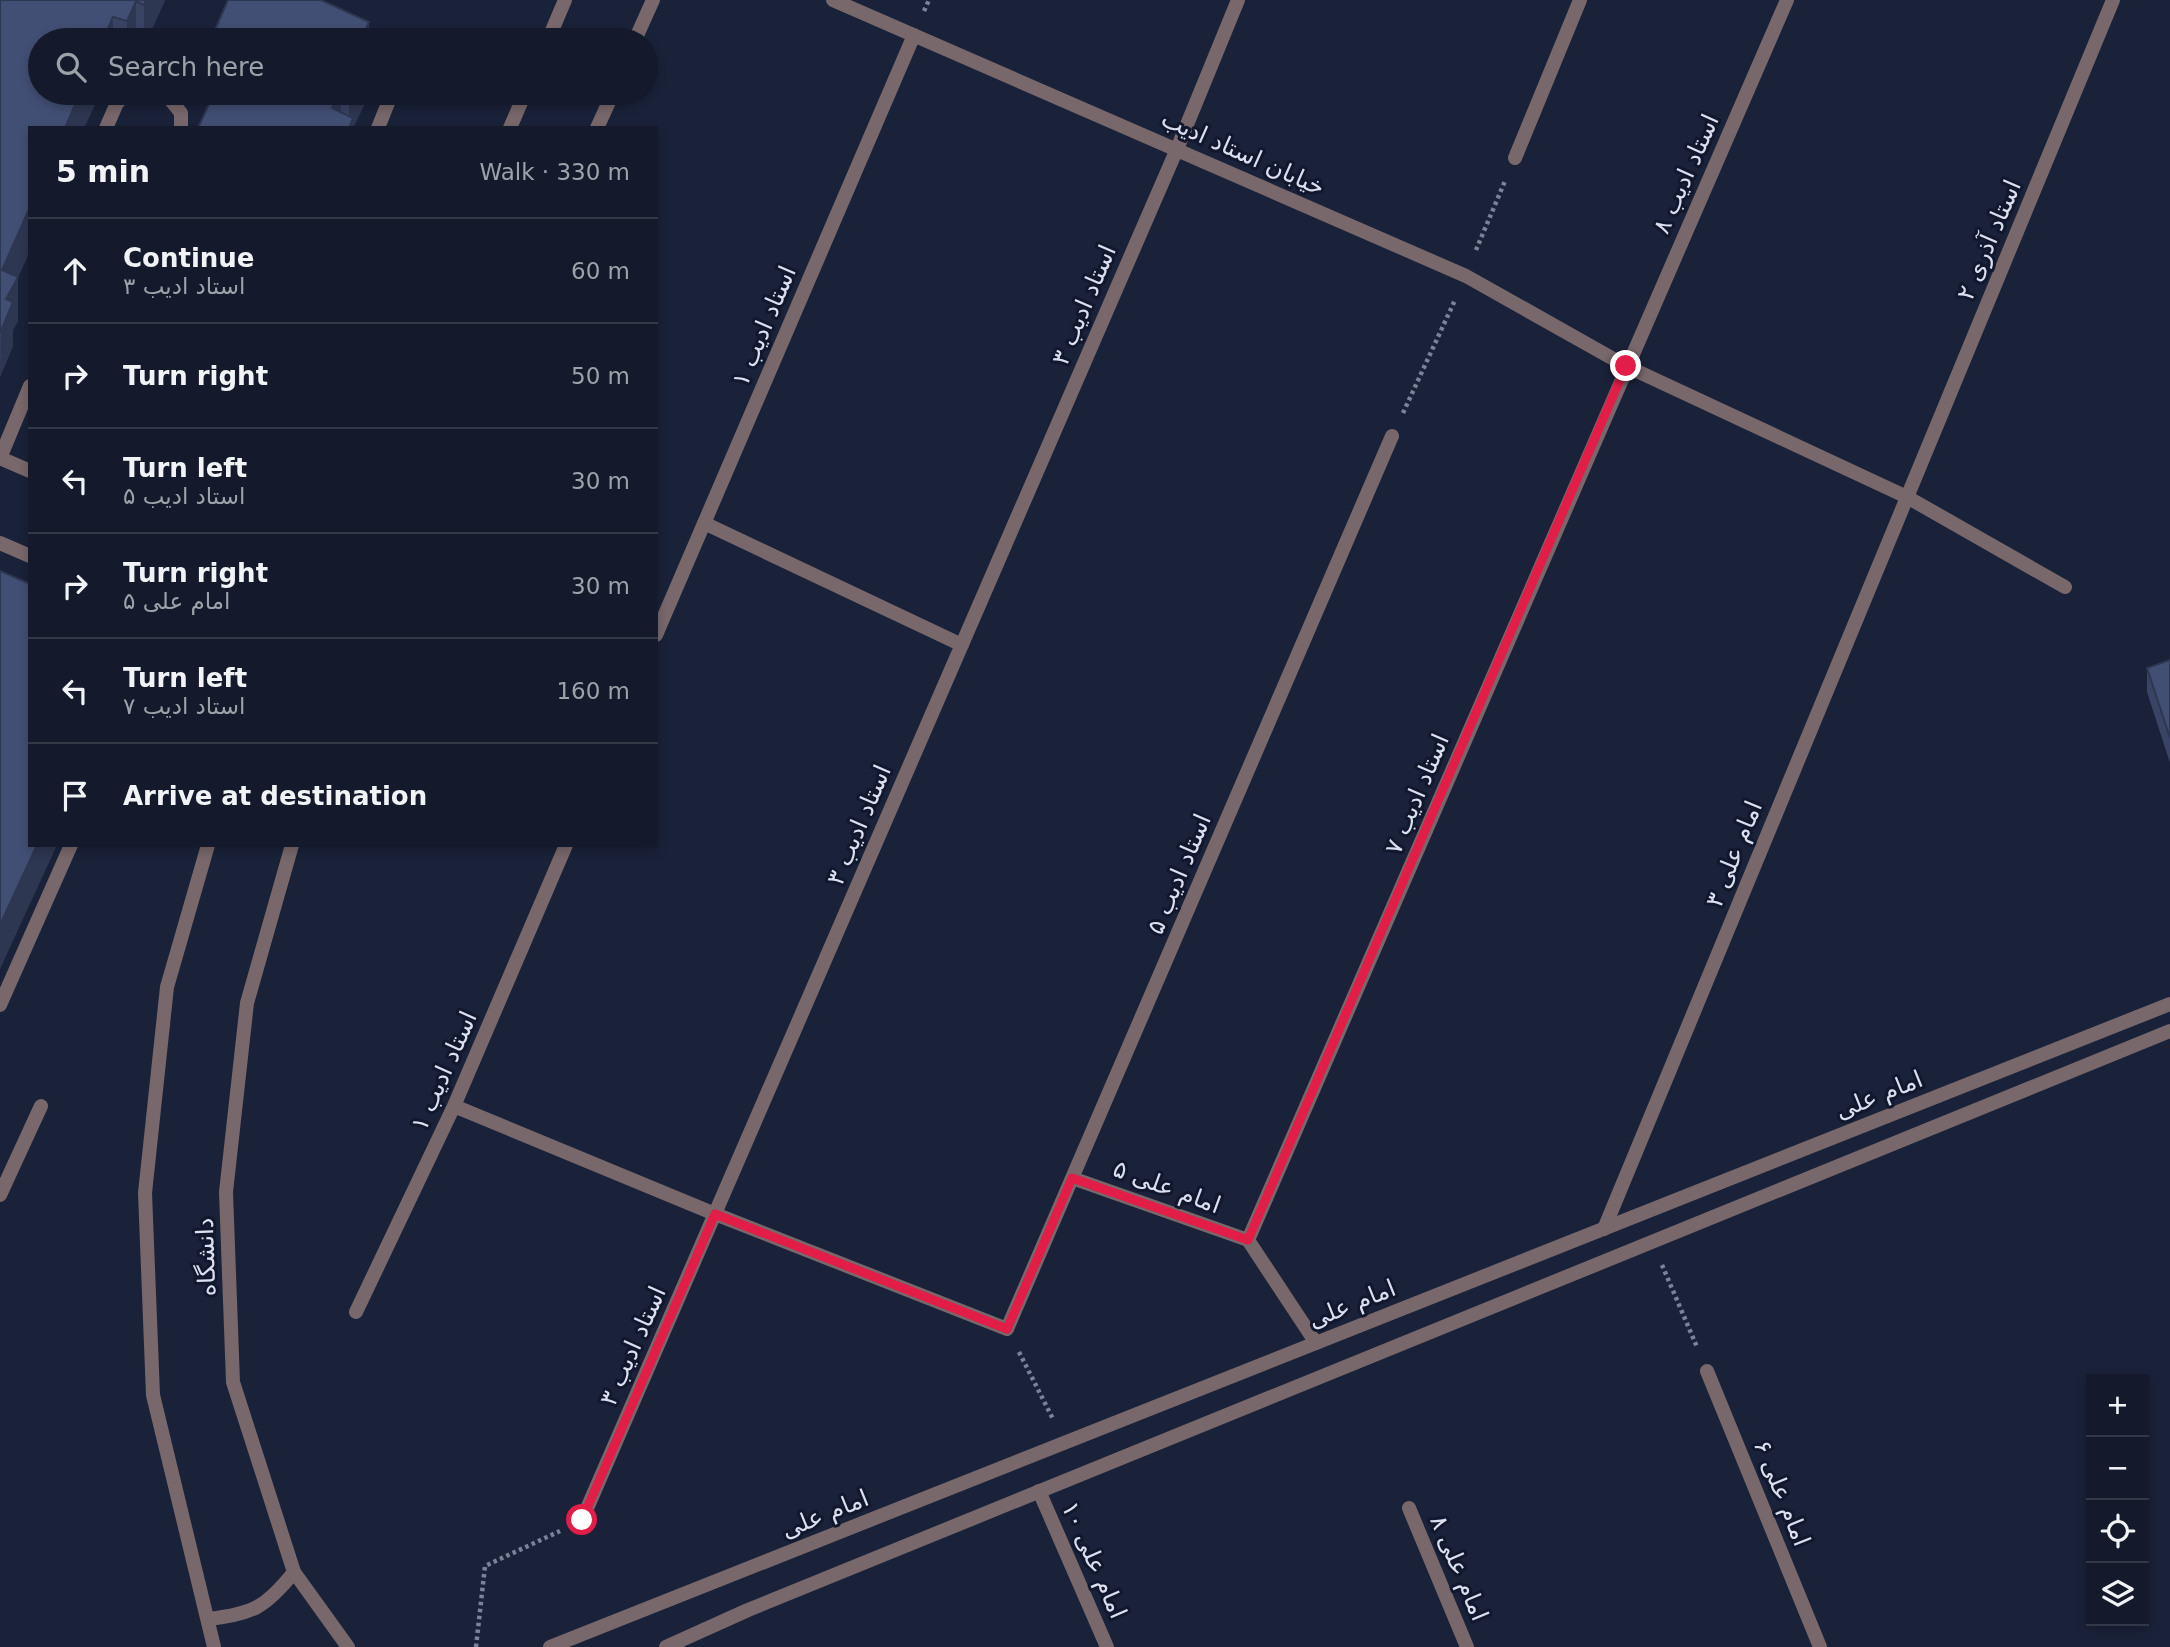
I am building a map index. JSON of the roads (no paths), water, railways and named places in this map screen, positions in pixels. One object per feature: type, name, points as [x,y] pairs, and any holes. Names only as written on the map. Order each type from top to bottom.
[{"type":"street","points":[[553,28],[565,0]]},
{"type":"street","points":[[640,28],[653,0]]},
{"type":"street","name":"خیابان استاد ادیب","points":[[833,0],[1466,276],[1626,366],[1907,497],[2065,587]]},
{"type":"street","name":"استاد ادیب ۳","points":[[582,1520],[1177,149],[1238,0]]},
{"type":"street","points":[[1515,158],[1580,0]]},
{"type":"street","name":"استاد ادیب ۸","points":[[1626,366],[1787,0]]},
{"type":"street","name":"استاد آذری ۲","points":[[1907,497],[2113,0]]},
{"type":"street","name":"استاد ادیب ۱","points":[[658,630],[914,35]]},
{"type":"street","points":[[107,126],[116,105]]},
{"type":"street","points":[[175,105],[181,113],[181,126]]},
{"type":"street","points":[[379,126],[387,105]]},
{"type":"street","points":[[511,126],[520,105]]},
{"type":"street","points":[[598,126],[607,105]]},
{"type":"street","name":"استاد ادیب ۷","points":[[1248,1240],[1626,366]]},
{"type":"street","points":[[28,391],[0,458],[28,470]]},
{"type":"street","name":"استاد ادیب ۵","points":[[715,1214],[1007,1329],[1392,436]]},
{"type":"street","name":"امام علی ۳","points":[[1604,1228],[1907,497]]},
{"type":"street","points":[[704,523],[962,645]]},
{"type":"street","points":[[0,543],[28,555]]},
{"type":"street","points":[[0,1005],[70,847]]},
{"type":"street","points":[[207,847],[167,987],[145,1193],[153,1395],[214,1647]]},
{"type":"street","name":"دانشگاه","points":[[291,847],[247,1003],[226,1192],[233,1382],[294,1572],[348,1647]]},
{"type":"street","name":"استاد ادیب ۱","points":[[356,1312],[454,1106],[565,847]]},
{"type":"street","name":"امام علی","points":[[551,1647],[2170,1004]]},
{"type":"street","name":"امام علی","points":[[666,1647],[748,1610],[1651,1240],[2170,1031]]},
{"type":"street","points":[[0,1195],[41,1106]]},
{"type":"street","points":[[454,1106],[715,1214]]},
{"type":"street","name":"امام علی ۵","points":[[1072,1178],[1248,1240]]},
{"type":"street","points":[[1248,1240],[1316,1343]]},
{"type":"street","name":"امام علی ۶","points":[[1707,1371],[1821,1647]]},
{"type":"street","name":"امام علی ۱۰","points":[[1039,1491],[1107,1647]]},
{"type":"street","name":"امام علی ۸","points":[[1409,1507],[1467,1647]]},
{"type":"street","points":[[209,1619],[243,1615],[271,1601],[294,1572]]}]
